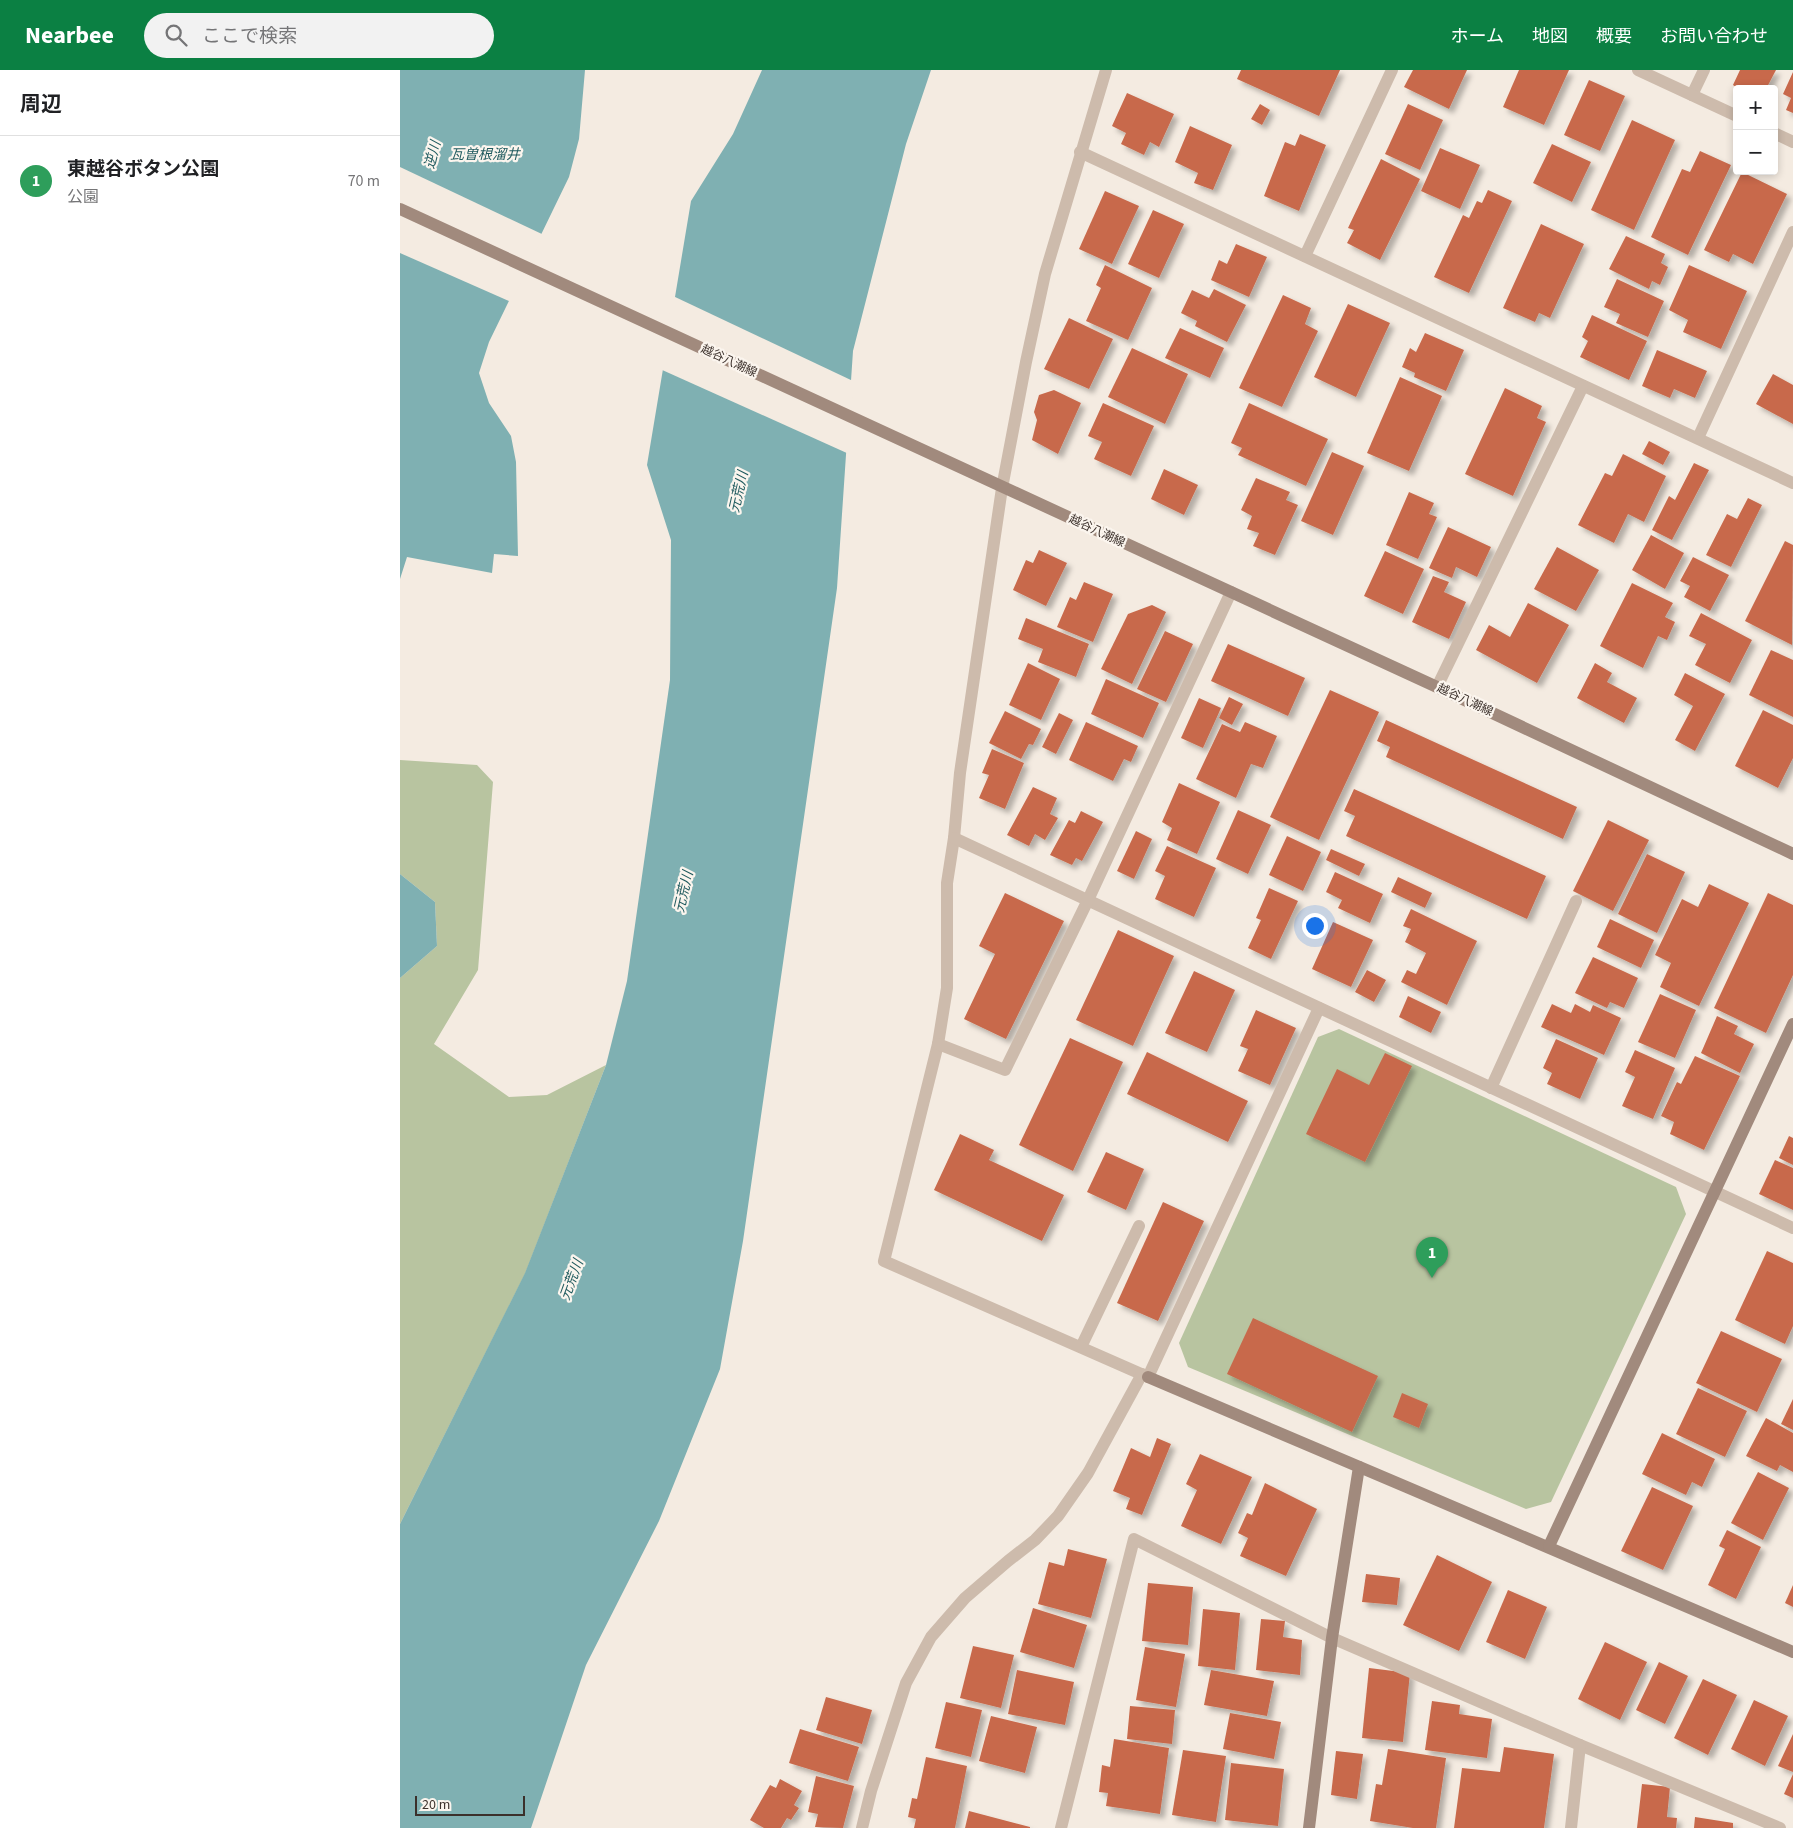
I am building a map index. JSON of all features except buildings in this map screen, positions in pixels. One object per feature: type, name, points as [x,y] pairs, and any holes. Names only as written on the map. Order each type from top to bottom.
[{"type":"street","points":[[1106,70],[1045,274],[1002,488],[960,773],[954,838],[947,883],[947,988],[938,1044],[884,1261],[1359,1468],[1548,1546],[1793,1652]]},
{"type":"street","points":[[1305,256],[1392,70]]},
{"type":"street","points":[[1638,70],[1733,114]]},
{"type":"street","points":[[1692,95],[1704,70]]},
{"type":"street","points":[[1778,135],[1793,142]]},
{"type":"street","points":[[1080,152],[1793,483]]},
{"type":"street","name":"越谷八潮線","points":[[400,209],[1437,687],[1793,854]]},
{"type":"street","points":[[1698,438],[1793,232]]},
{"type":"street","points":[[1437,687],[1583,386]]},
{"type":"street","points":[[938,1044],[1005,1070],[1088,900],[1231,592]]},
{"type":"street","points":[[954,838],[1793,1228]]},
{"type":"street","points":[[1491,1088],[1576,902]]},
{"type":"street","points":[[862,1828],[871,1791],[906,1683],[930,1637],[965,1598],[1035,1540],[1058,1516],[1088,1474],[1145,1375],[1319,1008]]},
{"type":"street","points":[[1548,1546],[1793,1024]]},
{"type":"street","points":[[1081,1347],[1139,1226]]},
{"type":"street","points":[[1309,1828],[1332,1638],[1359,1468]]},
{"type":"street","points":[[1065,1827],[1134,1539],[1332,1638],[1580,1745],[1780,1828]]},
{"type":"street","points":[[1571,1828],[1580,1745]]},
{"type":"green space","points":[[400,760],[477,765],[493,782],[478,970],[434,1044],[509,1097],[547,1095],[606,1065],[525,1274],[400,1524],[400,978],[437,946],[435,902],[400,874]]},
{"type":"green space","points":[[1339,1029],[1676,1187],[1686,1214],[1551,1502],[1526,1509],[1188,1367],[1179,1343],[1318,1037]]},
{"type":"water","name":"瓦曽根溜井","points":[[400,70],[585,70],[579,139],[569,177],[489,342],[479,373],[489,403],[511,436],[516,462],[518,556],[494,554],[492,573],[407,557],[400,579]]},
{"type":"water","name":"元荒川","points":[[762,70],[931,70],[906,144],[853,351],[837,588],[743,1241],[720,1369],[659,1521],[586,1665],[531,1828],[400,1828],[400,1524],[525,1273],[606,1065],[627,981],[670,680],[671,540],[647,465],[691,201],[733,134]]},
{"type":"water","points":[[400,874],[435,902],[437,946],[400,978]]},
{"type":"pier","points":[[400,167],[544,235],[511,302],[400,253]]},
{"type":"pier","points":[[673,296],[853,381],[849,454],[660,369]]},
{"type":"place","name":"東越谷ボタン公園","points":[[1432,1278]]},
{"type":"water label","name":"逆川","points":[[433,155]]}]
